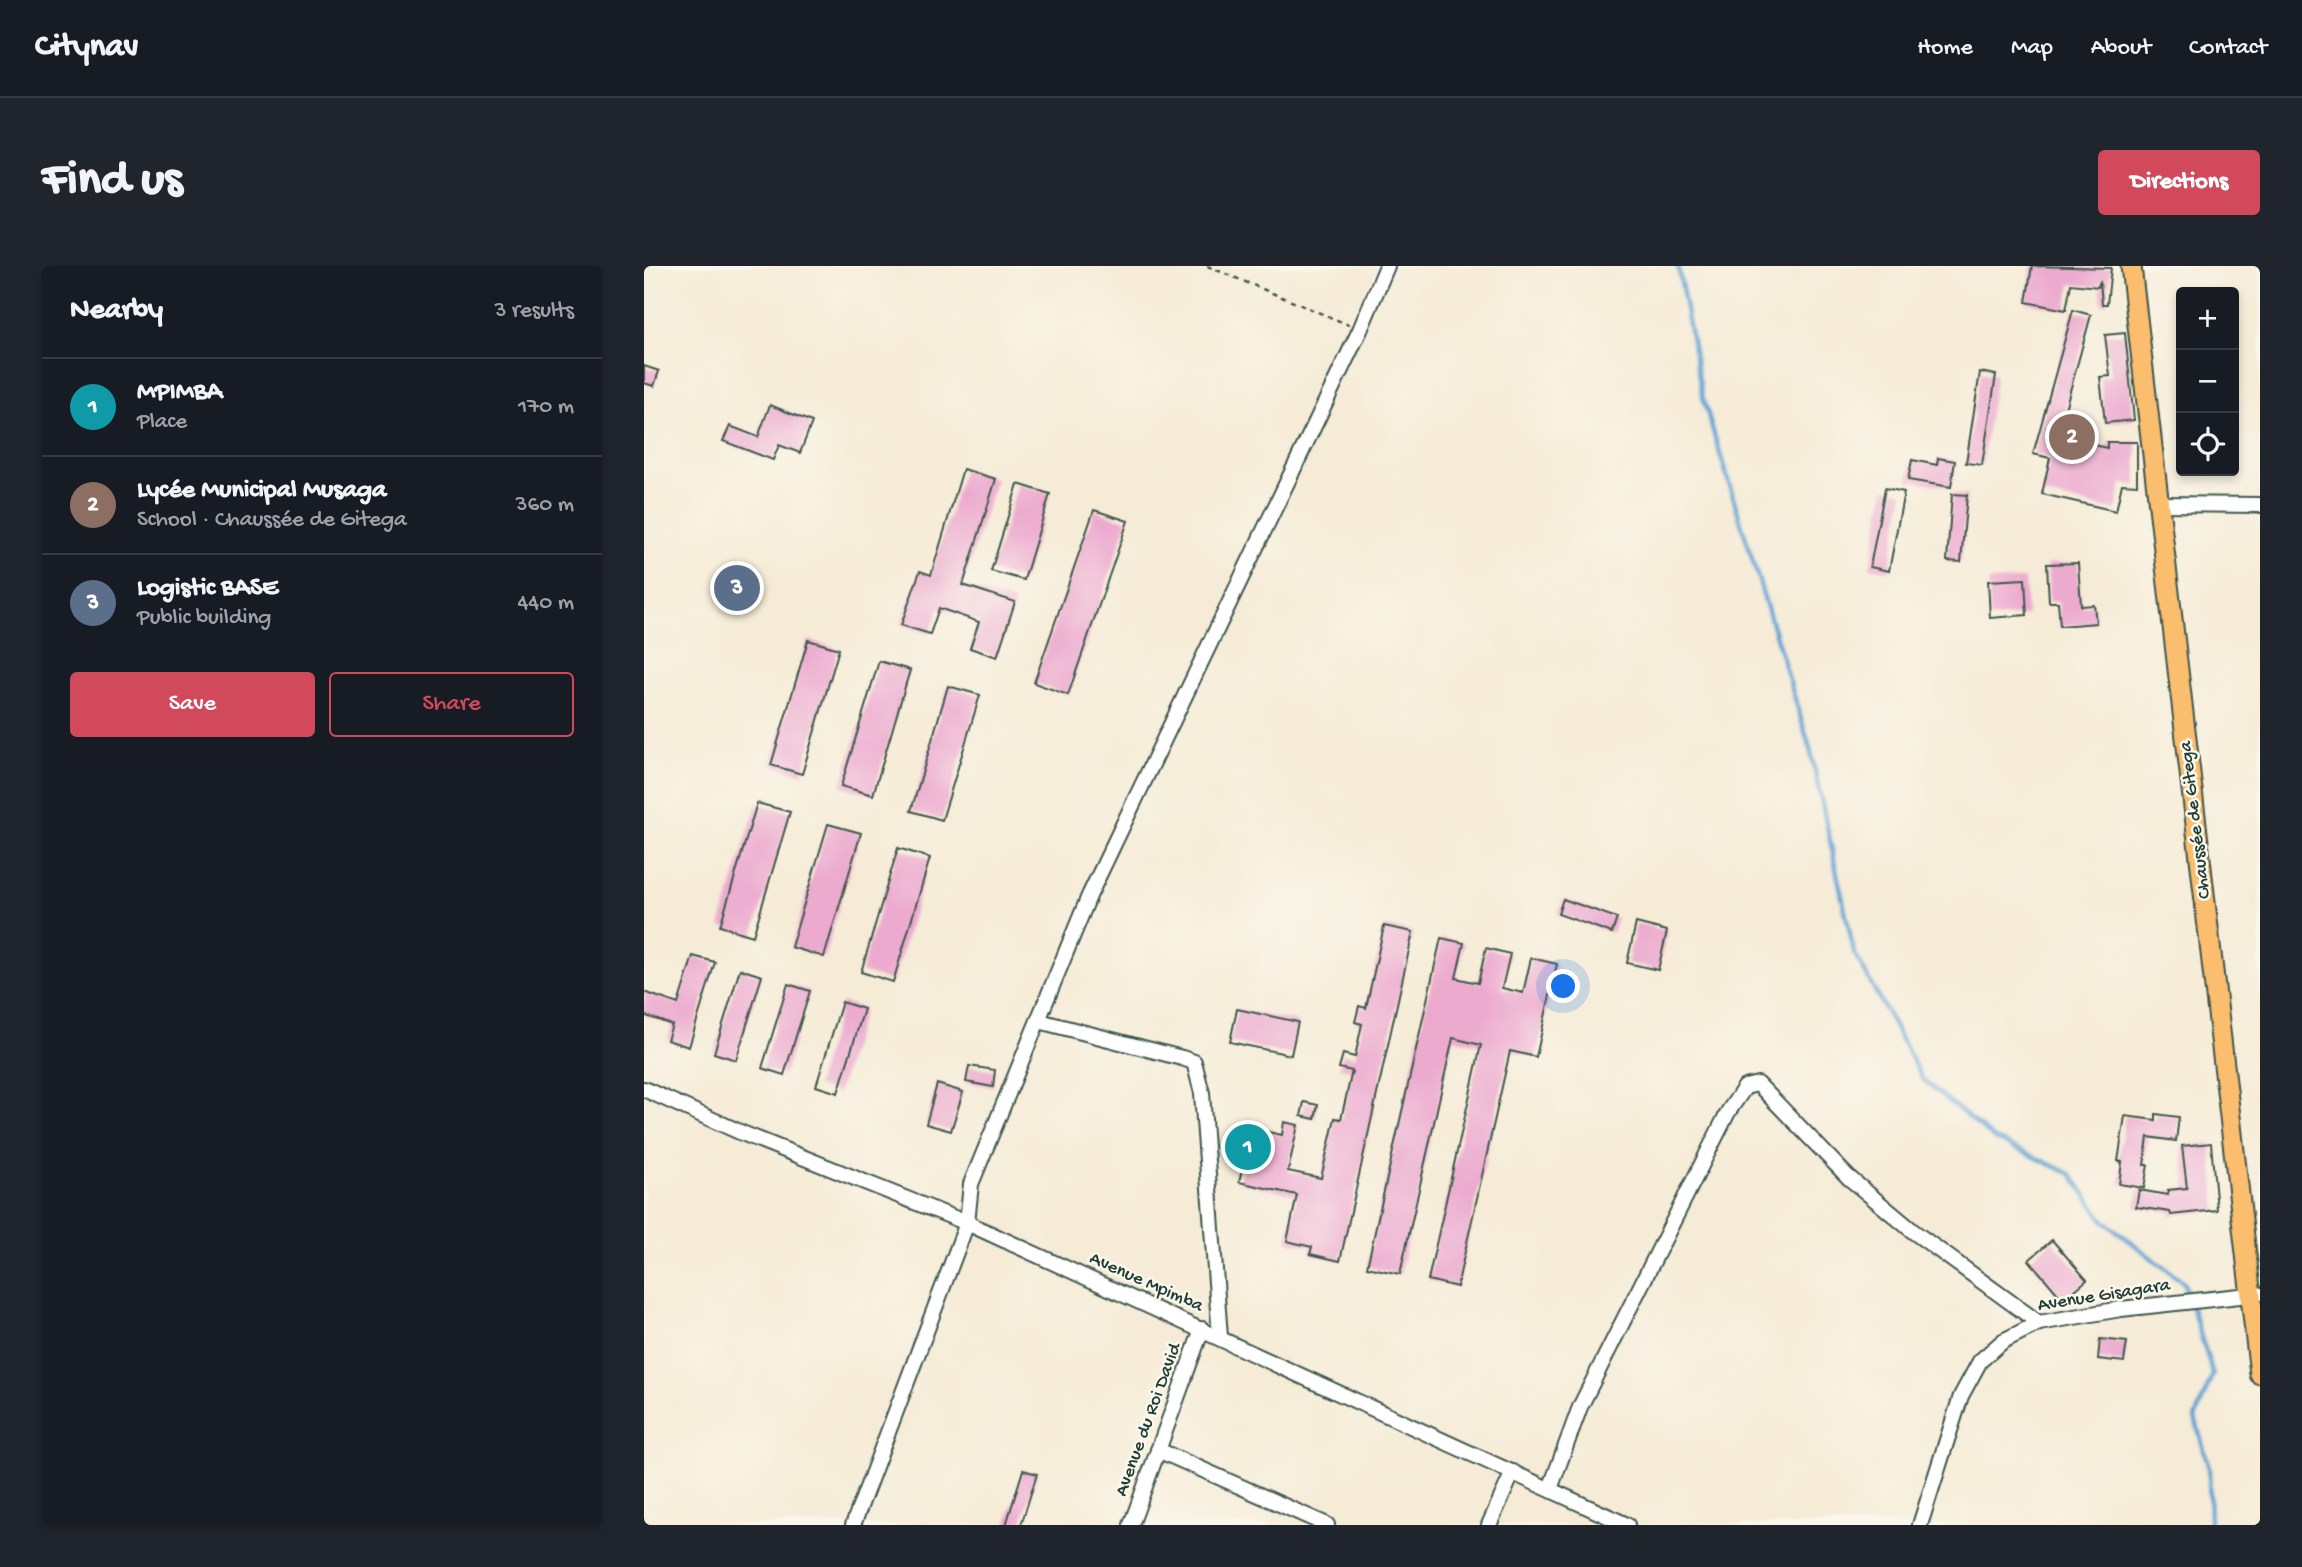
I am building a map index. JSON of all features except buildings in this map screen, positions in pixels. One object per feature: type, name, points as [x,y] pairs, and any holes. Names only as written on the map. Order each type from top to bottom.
[{"type":"main road","name":"Chaussée de Gitega","points":[[2131,266],[2255,1293],[2260,1374]]},
{"type":"street","points":[[853,1525],[967,1223],[971,1184],[1089,896],[1360,330],[1387,266]]},
{"type":"street","points":[[2160,504],[2260,505]]},
{"type":"street","points":[[1039,1021],[1194,1062],[1202,1093],[1220,1337]]},
{"type":"street","points":[[1550,1489],[1580,1407],[1728,1112],[1745,1087],[1758,1084],[1770,1093],[1848,1177],[1914,1232],[2039,1323]]},
{"type":"street","name":"Avenue Mpimba","points":[[644,1089],[742,1133],[967,1223],[1627,1525]]},
{"type":"street","name":"Avenue Gisagara","points":[[1920,1525],[1961,1396],[1980,1361],[2003,1341],[2039,1323],[2122,1309],[2184,1304],[2255,1293]]},
{"type":"street","name":"Avenue du Roi David","points":[[1131,1525],[1202,1329]]},
{"type":"street","points":[[1158,1450],[1327,1525]]},
{"type":"street","points":[[1489,1525],[1513,1472]]},
{"type":"path","points":[[1207,266],[1360,330]]},
{"type":"waterway","points":[[1678,266],[1702,395],[1810,748],[1854,952],[1923,1080],[1995,1139],[2071,1174],[2104,1221],[2184,1283],[2213,1374],[2195,1418],[2209,1468],[2210,1525]]},
{"type":"place","name":"Lycée Municipal Musaga","points":[[2072,437]]},
{"type":"place","name":"Logistic BASE","points":[[737,588]]},
{"type":"place","name":"MPIMBA","points":[[1248,1147]]}]
